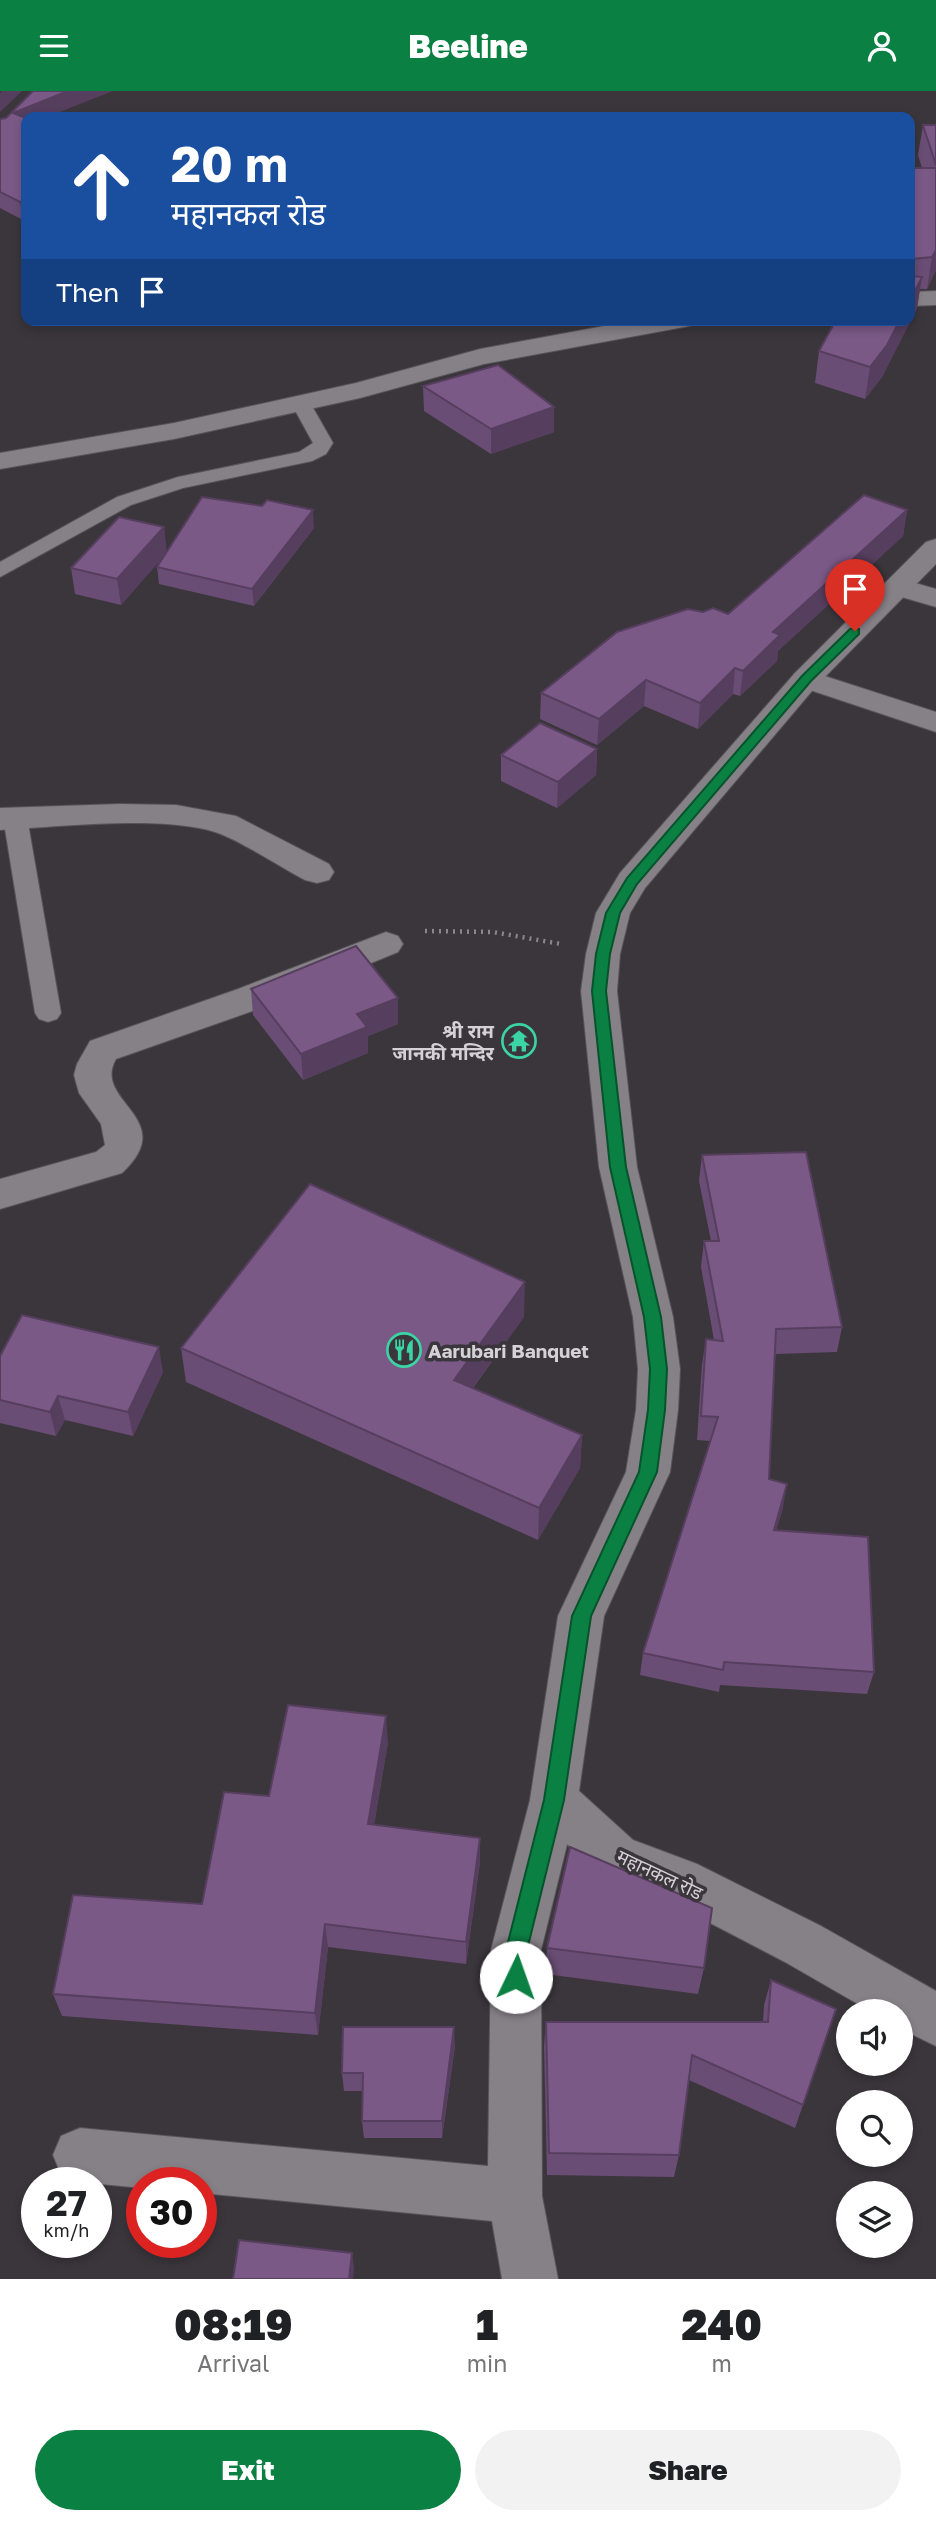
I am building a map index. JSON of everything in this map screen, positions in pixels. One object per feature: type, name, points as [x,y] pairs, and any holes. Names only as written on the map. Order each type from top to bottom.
[{"type":"street","points":[[915,299],[936,298]]},
{"type":"street","points":[[0,461],[174,431],[301,403],[480,357],[648,326]]},
{"type":"street","points":[[530,2279],[514,2196],[516,1950],[554,1800],[581,1616],[648,1472],[657,1410],[659,1369],[653,1317],[618,1167],[610,1103],[599,991],[603,954],[613,913],[632,881],[806,678],[936,548]]},
{"type":"street","points":[[898,587],[936,598]]},
{"type":"street","points":[[806,678],[936,722]]},
{"type":"street","points":[[9,818],[176,815],[224,823],[317,872]]},
{"type":"street","points":[[0,1194],[109,1163],[124,1149],[123,1131],[92,1082],[93,1063],[103,1050],[251,998],[386,944]]},
{"type":"street","name":"महानकल रोड","points":[[554,1800],[617,1858],[680,1881],[803,1944],[936,2019]]},
{"type":"street","points":[[79,2155],[514,2196]]},
{"type":"lane","points":[[0,571],[124,501],[178,483],[305,457],[319,450],[323,443],[301,403]]},
{"type":"lane","points":[[9,818],[17,829],[48,1013]]},
{"type":"path","points":[[386,944],[419,932],[457,929],[512,932],[603,954]]},
{"type":"building","points":[[33,91],[68,91],[13,113],[21,116],[20,202],[0,192],[0,119],[6,118]]},
{"type":"building","points":[[923,125],[936,125],[936,165]]},
{"type":"building","points":[[915,168],[936,168],[936,250],[932,257],[915,259]]},
{"type":"building","points":[[915,276],[922,277],[915,291]]},
{"type":"building","points":[[833,326],[897,326],[887,345],[870,367],[819,351]]},
{"type":"building","points":[[498,365],[554,407],[491,429],[423,386]]},
{"type":"building","points":[[864,495],[907,510],[773,632],[780,635],[743,671],[735,668],[700,703],[646,680],[599,719],[541,693],[617,632],[688,609],[703,612],[713,608],[728,614]]},
{"type":"building","points":[[202,497],[262,506],[267,500],[313,510],[252,589],[157,567]]},
{"type":"building","points":[[119,517],[164,527],[117,579],[71,568]]},
{"type":"building","points":[[540,723],[597,749],[558,782],[501,755]]},
{"type":"building","points":[[356,946],[398,998],[357,1014],[367,1027],[301,1054],[251,989]]},
{"type":"building","points":[[806,1152],[842,1327],[776,1329],[769,1479],[787,1484],[774,1530],[868,1537],[874,1672],[724,1662],[723,1670],[643,1653],[718,1417],[701,1416],[706,1339],[723,1341],[704,1241],[719,1241],[702,1155]]},
{"type":"building","points":[[310,1184],[525,1282],[454,1380],[582,1435],[539,1508],[181,1348]]},
{"type":"building","points":[[22,1315],[159,1347],[128,1412],[58,1396],[50,1412],[0,1400],[0,1356]]},
{"type":"building","points":[[288,1705],[386,1716],[368,1824],[480,1838],[466,1942],[325,1924],[315,2013],[53,1994],[73,1895],[202,1904],[224,1792],[269,1796]]},
{"type":"building","points":[[570,1847],[712,1908],[704,1968],[547,1948]]},
{"type":"building","points":[[771,1980],[836,2009],[803,2105],[692,2055],[679,2155],[549,2153],[546,2022],[768,2022]]},
{"type":"building","points":[[343,2027],[454,2027],[442,2121],[362,2121],[363,2073],[342,2073]]},
{"type":"building","points":[[239,2240],[352,2253],[349,2279],[233,2279]]},
{"type":"place","name":"श्री राम जानकी मन्दिर","points":[[519,1041]]},
{"type":"place","name":"Aarubari Banquet","points":[[404,1350]]},
{"type":"route","points":[[516,1977],[516,1950],[554,1800],[581,1616],[648,1472],[657,1410],[659,1369],[653,1317],[618,1167],[599,991],[603,954],[613,913],[632,881],[806,678],[855,631]]}]
